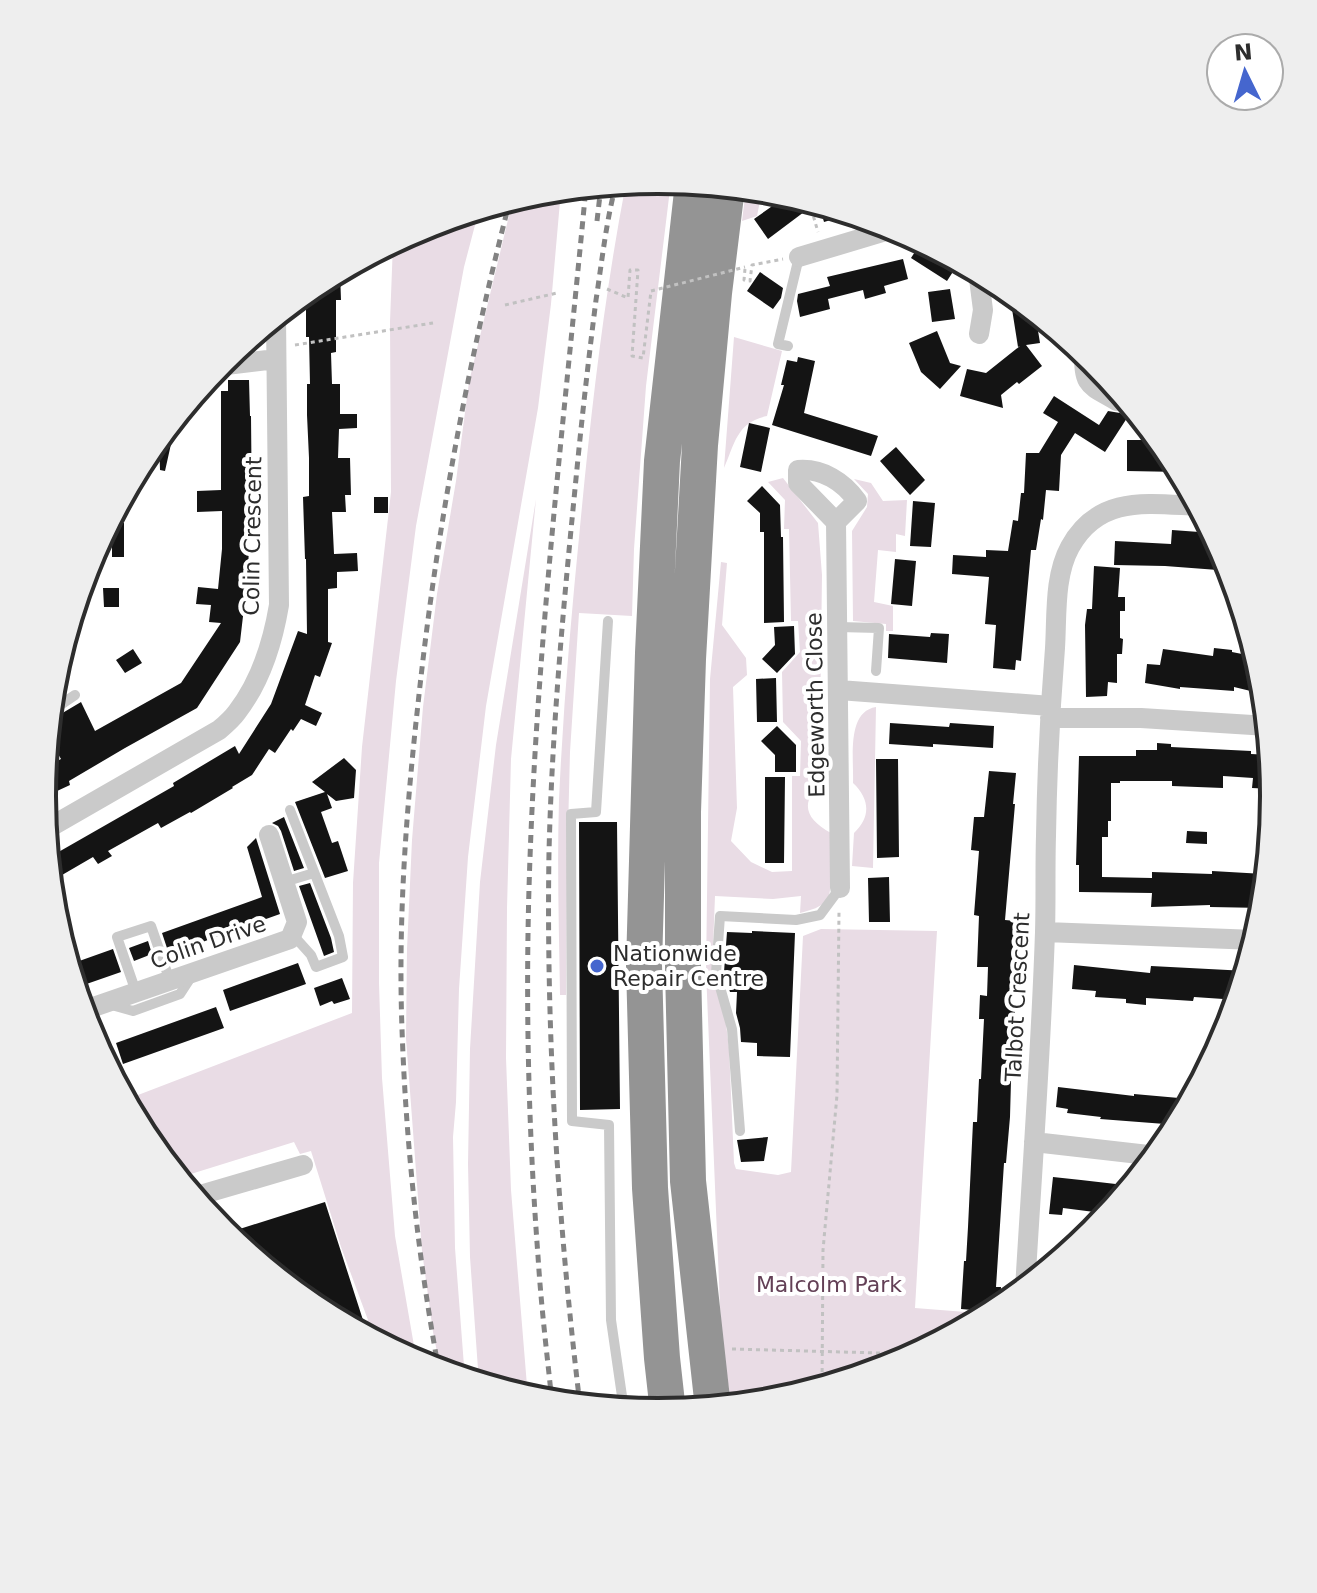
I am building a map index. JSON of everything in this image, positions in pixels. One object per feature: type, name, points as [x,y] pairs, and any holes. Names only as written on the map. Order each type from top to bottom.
[{"type":"highway","points":[[667,1399],[650,1188],[644,965],[662,461],[692,195]]},
{"type":"highway","points":[[712,1397],[688,1181],[683,812],[700,445],[726,198]]},
{"type":"street","points":[[799,257],[874,234]]},
{"type":"street","points":[[979,334],[983,310],[980,288]]},
{"type":"street","name":"Colin Crescent","points":[[57,823],[219,730],[236,715],[251,691],[274,632],[279,605],[276,332]]},
{"type":"street","points":[[242,361],[276,354]]},
{"type":"street","points":[[1084,369],[1087,381],[1108,396]]},
{"type":"street","name":"Talbot Crescent","points":[[1026,1273],[1045,932],[1050,712],[1060,580],[1070,547],[1080,532],[1103,513],[1117,506],[1186,505]]},
{"type":"street","name":"Edgeworth Close","points":[[836,522],[840,888]]},
{"type":"street","points":[[839,690],[1050,712],[1257,725]]},
{"type":"street","name":"Colin Drive","points":[[94,1007],[290,939],[297,922],[269,835]]},
{"type":"street","points":[[1045,932],[1243,940]]},
{"type":"street","points":[[1034,1142],[1142,1154]]},
{"type":"street","points":[[205,1193],[303,1165]]},
{"type":"lane","points":[[788,346],[778,344],[799,257]]},
{"type":"lane","points":[[608,621],[596,812],[571,814],[572,1121],[609,1125],[611,1320],[622,1398]]},
{"type":"lane","points":[[838,627],[879,628],[876,671]]},
{"type":"lane","points":[[64,703],[75,695]]},
{"type":"lane","points":[[290,810],[339,936],[343,957],[316,967],[311,955],[293,935]]},
{"type":"lane","points":[[284,882],[314,873]]},
{"type":"lane","points":[[740,1131],[732,1029],[716,973],[720,916],[796,920],[820,915],[840,888]]},
{"type":"lane","points":[[136,992],[117,937],[151,926],[170,981]]},
{"type":"lane","points":[[104,1003],[133,1011],[180,994],[194,972]]},
{"type":"path","points":[[813,215],[823,250]]},
{"type":"path","points":[[607,289],[628,298],[630,270],[638,270],[632,356],[643,358],[651,291],[745,267],[744,280],[750,281],[752,265],[774,260]]},
{"type":"path","points":[[505,305],[557,293]]},
{"type":"path","points":[[276,354],[433,323]]},
{"type":"path","points":[[822,1376],[823,1250],[837,1095],[840,888]]},
{"type":"path","points":[[728,1349],[889,1353]]},
{"type":"green space","points":[[669,194],[646,386],[632,616],[579,613],[570,752],[566,995],[560,995],[558,849],[565,698],[594,398],[624,195]]},
{"type":"green space","points":[[745,200],[760,203],[757,216],[742,221]]},
{"type":"green space","points":[[560,203],[538,408],[486,706],[468,857],[453,1137],[455,1248],[464,1367],[438,1357],[433,1332],[422,1251],[406,1038],[412,840],[423,707],[469,382],[510,213]]},
{"type":"green space","points":[[476,223],[464,267],[416,526],[396,681],[379,863],[382,1078],[395,1236],[414,1347],[365,1322],[368,1320],[311,1151],[300,1154],[294,1142],[190,1174],[136,1096],[352,1013],[353,883],[362,747],[391,492],[393,256]]},
{"type":"green space","points":[[734,337],[782,351],[767,416],[743,428],[724,468]]},
{"type":"green space","name":"Malcolm Park","points":[[783,478],[818,523],[822,575],[820,724],[823,781],[810,796],[808,810],[815,822],[831,833],[831,885],[828,898],[822,904],[800,913],[801,896],[773,899],[715,896],[712,972],[725,1016],[729,1048],[734,1163],[736,1169],[778,1175],[791,1172],[803,936],[821,929],[937,931],[915,1308],[969,1312],[925,1337],[852,1367],[776,1387],[730,1395],[721,1330],[706,971],[710,679],[721,562],[727,563],[722,625],[746,658],[747,675],[733,687],[737,808],[731,841],[751,862],[772,872],[792,871],[792,776],[800,776],[801,741],[783,722],[782,672],[800,652],[798,621],[791,621],[789,529],[784,529],[785,500],[768,482]]},
{"type":"green space","points":[[854,479],[871,483],[883,501],[907,500],[905,536],[896,534],[896,552],[878,550],[874,602],[893,606],[893,631],[886,631],[886,624],[853,621],[852,531],[867,507],[868,494]]},
{"type":"green space","points":[[536,499],[511,759],[507,908],[506,1058],[511,1190],[527,1384],[478,1371],[470,1257],[470,1049],[480,882],[496,745]]},
{"type":"green space","points":[[876,707],[873,868],[852,866],[854,833],[866,814],[863,795],[853,783],[853,750],[860,718]]},
{"type":"building","points":[[773,205],[803,212],[768,239],[754,219]]},
{"type":"building","points":[[915,252],[953,271],[947,281],[911,258]]},
{"type":"building","points":[[903,259],[908,279],[884,286],[886,293],[865,299],[863,290],[828,299],[830,309],[800,317],[798,294],[830,286],[827,277]]},
{"type":"building","points":[[760,272],[783,288],[781,298],[773,309],[747,291]]},
{"type":"building","points":[[340,286],[341,300],[336,300],[336,352],[331,353],[332,384],[340,384],[340,414],[357,414],[357,428],[339,429],[338,458],[350,458],[351,495],[345,495],[346,512],[332,512],[334,554],[357,553],[358,571],[337,572],[337,588],[328,589],[328,642],[332,643],[320,677],[315,675],[305,705],[322,713],[316,726],[301,719],[275,753],[269,749],[252,775],[233,788],[191,813],[161,828],[158,823],[108,851],[112,856],[98,864],[93,857],[61,876],[59,852],[174,786],[173,783],[235,746],[239,754],[271,704],[298,631],[307,634],[303,497],[309,496],[307,384],[310,384],[309,337],[306,337],[306,309]]},
{"type":"building","points":[[950,289],[955,319],[932,322],[928,292]]},
{"type":"building","points":[[1012,310],[1038,329],[1040,343],[1026,345],[1042,366],[1001,395],[1003,408],[960,396],[967,369],[986,373],[1018,347]]},
{"type":"building","points":[[937,331],[950,363],[961,366],[940,389],[921,372],[909,343]]},
{"type":"building","points":[[798,357],[815,361],[804,413],[878,436],[871,456],[772,425],[784,385],[781,385],[787,360],[797,362]]},
{"type":"building","points":[[228,380],[249,380],[252,518],[247,599],[240,642],[197,708],[69,781],[70,785],[56,791],[57,761],[61,759],[57,753],[62,713],[81,702],[95,731],[181,683],[221,623],[209,622],[211,605],[196,604],[198,587],[218,589],[222,549],[222,511],[197,512],[197,491],[221,490],[221,391],[228,391]]},
{"type":"building","points":[[1054,396],[1099,425],[1108,411],[1120,413],[1127,418],[1105,452],[1075,433],[1061,455],[1059,491],[1046,490],[1036,550],[1031,550],[1021,661],[1016,660],[1015,670],[993,668],[996,625],[985,624],[989,577],[952,574],[953,555],[986,557],[986,550],[1008,551],[1013,520],[1018,521],[1021,493],[1024,493],[1026,453],[1039,453],[1058,422],[1043,413]]},
{"type":"building","points":[[749,423],[770,428],[761,472],[740,467]]},
{"type":"building","points":[[1127,440],[1143,440],[1165,472],[1127,471]]},
{"type":"building","points":[[171,444],[165,471],[160,470],[160,460]]},
{"type":"building","points":[[896,447],[925,480],[910,495],[880,461]]},
{"type":"building","points":[[762,486],[780,505],[784,622],[764,623],[764,532],[760,532],[760,513],[747,501]]},
{"type":"building","points":[[374,497],[388,497],[388,513],[374,513]]},
{"type":"building","points":[[913,501],[935,503],[931,547],[910,546]]},
{"type":"building","points":[[124,523],[124,557],[112,557],[112,544]]},
{"type":"building","points":[[1172,530],[1200,532],[1216,570],[1114,565],[1115,541],[1171,544]]},
{"type":"building","points":[[895,559],[916,561],[912,606],[891,604]]},
{"type":"building","points":[[1094,566],[1120,568],[1118,597],[1125,597],[1125,611],[1120,611],[1120,638],[1123,639],[1122,654],[1117,654],[1117,683],[1108,682],[1107,696],[1086,697],[1085,625],[1087,609],[1092,609]]},
{"type":"building","points":[[103,588],[119,588],[119,607],[104,607]]},
{"type":"building","points":[[794,626],[795,654],[777,673],[762,659],[775,645],[774,627]]},
{"type":"building","points":[[931,633],[949,634],[947,663],[888,658],[889,634],[930,637]]},
{"type":"building","points":[[1214,648],[1243,654],[1251,691],[1234,687],[1234,691],[1180,689],[1145,683],[1147,664],[1160,665],[1163,649],[1213,656]]},
{"type":"building","points":[[133,649],[142,663],[125,673],[116,660]]},
{"type":"building","points":[[776,678],[777,722],[757,722],[756,679]]},
{"type":"building","points":[[890,723],[994,726],[993,748],[889,744]]},
{"type":"building","points":[[777,726],[796,745],[796,772],[775,772],[775,755],[761,741]]},
{"type":"building","points":[[1157,743],[1171,744],[1171,747],[1251,751],[1251,754],[1260,754],[1261,788],[1252,788],[1253,778],[1223,776],[1223,788],[1172,786],[1172,781],[1111,783],[1111,821],[1108,821],[1108,837],[1102,837],[1102,877],[1152,878],[1152,872],[1256,874],[1250,908],[1210,905],[1151,907],[1152,893],[1079,892],[1079,865],[1076,865],[1079,756],[1136,756],[1136,750],[1157,750]]},
{"type":"building","points":[[344,758],[356,770],[354,798],[336,801],[327,794],[332,808],[321,812],[332,843],[338,841],[348,871],[325,878],[295,802],[325,792],[312,782]]},
{"type":"building","points":[[876,759],[898,759],[899,857],[877,858]]},
{"type":"building","points":[[989,771],[1016,773],[1005,920],[1016,921],[1012,1004],[1015,1005],[1015,1020],[1012,1020],[1010,1117],[996,1287],[1001,1287],[1001,1291],[972,1310],[961,1309],[973,1122],[977,1122],[981,1079],[984,1019],[979,1019],[980,995],[987,996],[988,967],[977,967],[979,916],[974,915],[979,851],[971,850],[974,817],[984,817]]},
{"type":"building","points":[[765,777],[785,777],[784,863],[765,863]]},
{"type":"building","points":[[284,817],[304,868],[294,871],[281,831],[272,823]]},
{"type":"building","name":"Nationwide Repair Centre","points":[[579,822],[617,822],[620,1109],[580,1110]]},
{"type":"building","points":[[1187,831],[1207,832],[1207,844],[1186,843]]},
{"type":"building","points":[[256,838],[280,914],[169,954],[162,933],[262,897],[247,847]]},
{"type":"building","points":[[889,877],[890,922],[869,922],[868,878]]},
{"type":"building","points":[[310,883],[334,952],[324,956],[299,886]]},
{"type":"building","points":[[727,932],[795,933],[790,1057],[757,1056],[757,1043],[741,1042],[736,1013],[737,992],[730,992],[724,972]]},
{"type":"building","points":[[148,941],[152,954],[134,961],[129,948]]},
{"type":"building","points":[[113,949],[121,972],[86,984],[80,961]]},
{"type":"building","points":[[298,963],[306,984],[230,1011],[223,990]]},
{"type":"building","points":[[1074,965],[1150,973],[1151,966],[1235,970],[1226,999],[1146,998],[1146,1005],[1126,1003],[1126,999],[1095,997],[1096,991],[1072,989]]},
{"type":"building","points":[[342,978],[350,999],[320,1006],[314,988]]},
{"type":"building","points":[[216,1007],[224,1028],[123,1064],[116,1043]]},
{"type":"building","points":[[1058,1087],[1179,1098],[1164,1124],[1100,1119],[1067,1113],[1068,1109],[1056,1107]]},
{"type":"building","points":[[768,1137],[764,1161],[741,1162],[737,1140]]},
{"type":"building","points":[[1053,1177],[1119,1184],[1095,1212],[1063,1208],[1062,1215],[1049,1214]]},
{"type":"building","points":[[325,1202],[363,1320],[292,1274],[239,1229]]},
{"type":"railway","points":[[579,1394],[555,1129],[549,990],[549,852],[559,670],[577,465],[596,300],[614,196]]},
{"type":"railway","points":[[597,221],[600,197]]},
{"type":"railway","points":[[551,1389],[532,1157],[528,908],[546,606],[585,199]]},
{"type":"railway","points":[[437,1356],[419,1243],[407,1115],[401,988],[404,866],[418,704],[434,577],[467,388],[507,214]]},
{"type":"place","name":"Nationwide Repair Centre","points":[[597,966]]}]
